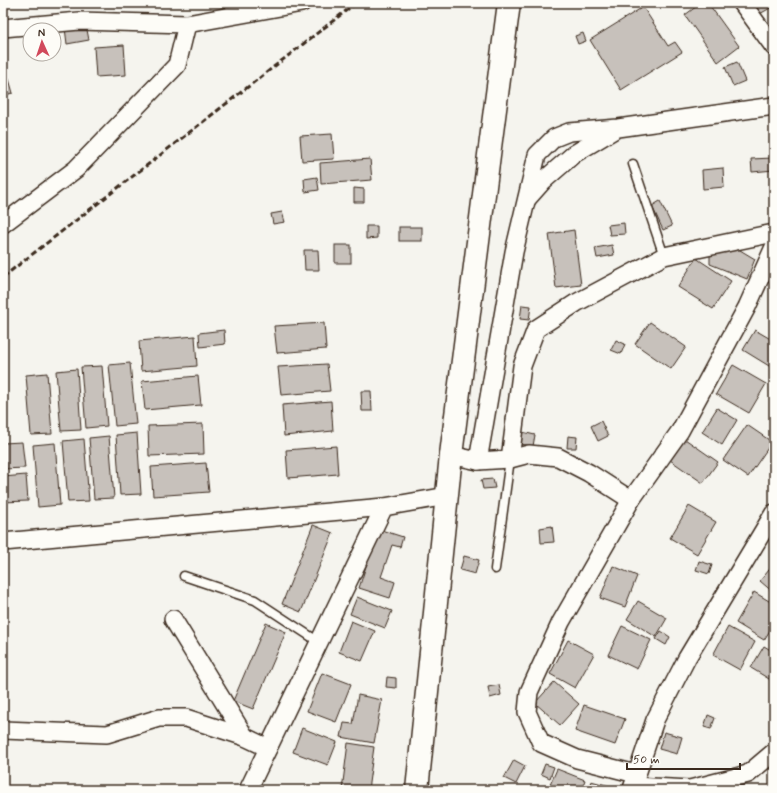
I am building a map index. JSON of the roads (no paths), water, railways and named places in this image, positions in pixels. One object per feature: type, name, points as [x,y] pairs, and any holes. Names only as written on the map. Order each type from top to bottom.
[{"type":"main road","points":[[417,790],[451,456],[488,155],[510,3]]},
{"type":"street","points":[[3,28],[79,21],[187,24],[302,3]]},
{"type":"street","points":[[742,3],[774,47]]},
{"type":"street","points":[[3,224],[76,168],[177,65],[187,24]]},
{"type":"street","points":[[478,461],[514,252],[537,155],[554,138],[569,132],[618,128],[774,106]]},
{"type":"street","points":[[526,200],[543,181],[574,154],[618,128]]},
{"type":"street","points":[[510,459],[522,366],[536,329],[576,303],[664,256],[774,233]]},
{"type":"street","points":[[774,247],[747,307],[680,432],[631,500],[561,622],[529,692],[528,712],[541,743],[634,783],[690,789],[748,774],[774,752]]},
{"type":"street","points":[[451,456],[478,461],[510,459],[529,454],[558,457],[590,473],[631,500]]},
{"type":"street","points":[[3,542],[384,507],[447,496]]},
{"type":"street","points":[[248,790],[384,507]]},
{"type":"street","points":[[634,783],[655,720],[687,658],[774,514]]},
{"type":"street","points":[[173,619],[244,737]]},
{"type":"street","points":[[3,730],[108,734],[159,718],[186,718],[244,737],[268,748]]},
{"type":"lane","points":[[633,164],[664,256]]},
{"type":"lane","points":[[495,569],[510,459]]},
{"type":"lane","points":[[184,576],[255,600],[319,642]]},
{"type":"railway","points":[[3,277],[356,3]]}]
